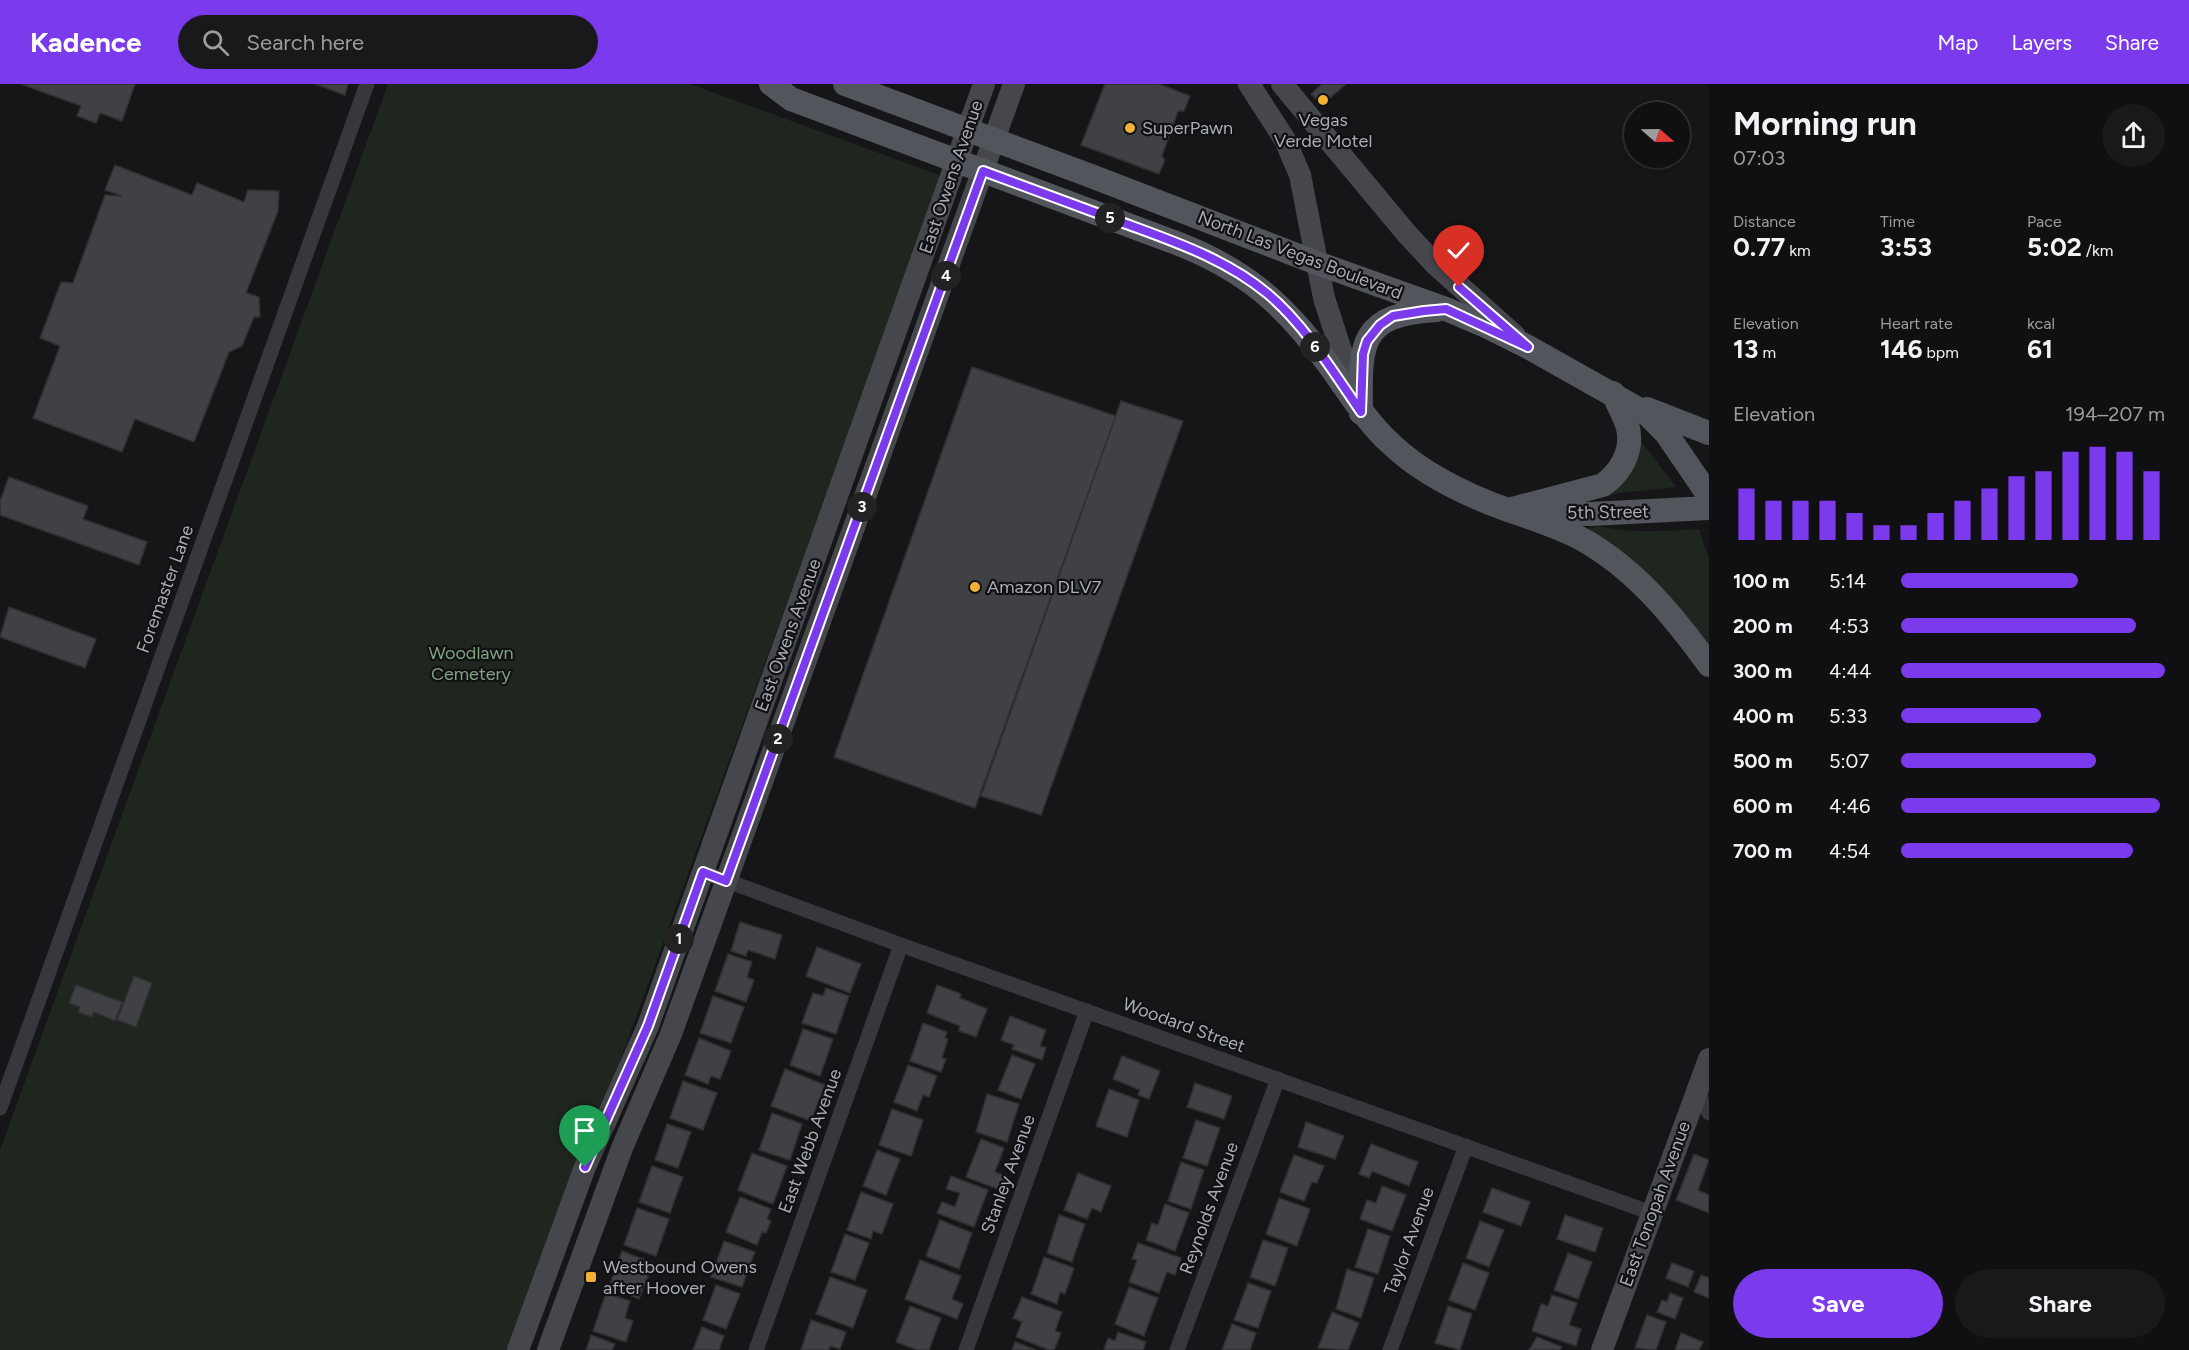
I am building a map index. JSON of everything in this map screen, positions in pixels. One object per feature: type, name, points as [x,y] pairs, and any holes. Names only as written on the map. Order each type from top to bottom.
[{"type":"main road","name":"North Las Vegas Boulevard","points":[[771,84],[791,99],[1197,251],[1223,263],[1269,295],[1305,334],[1361,412],[1391,444],[1429,474],[1447,484],[1577,537],[1624,569],[1662,605],[1709,665]]},
{"type":"main road","name":"North Las Vegas Boulevard","points":[[845,84],[1317,263],[1446,309],[1528,347],[1647,414],[1666,433],[1709,496]]},
{"type":"main road","name":"East Owens Avenue","points":[[518,1350],[585,1167],[648,1026],[984,84]]},
{"type":"main road","name":"East Owens Avenue","points":[[548,1350],[622,1148],[671,1034],[1014,84]]},
{"type":"main road","points":[[1249,84],[1285,140],[1300,176],[1317,263],[1337,343],[1361,412]]},
{"type":"main road","points":[[1282,84],[1407,234],[1435,264],[1528,347]]},
{"type":"main road","points":[[1361,412],[1363,354],[1372,332],[1386,320],[1401,314],[1446,309]]},
{"type":"main road","points":[[1613,393],[1709,433]]},
{"type":"main road","points":[[1508,510],[1603,485],[1614,478],[1622,466],[1629,447],[1628,427],[1613,393]]},
{"type":"main road","name":"5th Street","points":[[1508,510],[1590,514],[1709,508]]},
{"type":"main road","name":"East Tonopah Avenue","points":[[1602,1350],[1709,1059]]},
{"type":"street","name":"Foremaster Lane","points":[[0,1108],[367,84]]},
{"type":"street","name":"Woodard Street","points":[[703,872],[1652,1213]]},
{"type":"street","name":"East Webb Avenue","points":[[756,1350],[901,945]]},
{"type":"street","name":"Stanley Avenue","points":[[966,1350],[1087,1011]]},
{"type":"street","name":"Reynolds Avenue","points":[[1178,1350],[1278,1079]]},
{"type":"street","points":[[1697,1092],[1709,1113]]},
{"type":"street","name":"Taylor Avenue","points":[[1390,1350],[1466,1146]]},
{"type":"green space","name":"Woodlawn Cemetery","points":[[388,84],[690,84],[942,176],[515,1350],[0,1350],[0,1150]]},
{"type":"green space","points":[[1641,441],[1676,487],[1611,494]]},
{"type":"green space","points":[[1598,526],[1636,531],[1699,529],[1709,559],[1709,648],[1589,533],[1589,528]]},
{"type":"building","points":[[21,84],[135,84],[122,121],[100,113],[96,123],[77,116],[81,106]]},
{"type":"building","points":[[315,84],[348,84],[345,95]]},
{"type":"building","name":"SuperPawn","points":[[1105,84],[1159,84],[1190,96],[1184,111],[1178,111],[1162,156],[1165,160],[1159,174],[1081,145]]},
{"type":"building","name":"Vegas Verde Motel","points":[[1322,84],[1346,84],[1322,105],[1311,94]]},
{"type":"building","points":[[115,165],[192,195],[197,183],[244,202],[248,190],[279,191],[278,211],[246,293],[259,297],[260,317],[254,317],[242,346],[229,352],[194,442],[135,419],[122,452],[33,418],[60,346],[40,338],[61,282],[73,283],[105,195],[122,196],[105,190]]},
{"type":"building","name":"Amazon DLV7","points":[[972,367],[1116,416],[975,808],[834,757]]},
{"type":"building","points":[[1121,401],[1183,421],[1041,815],[981,796]]},
{"type":"building","points":[[9,477],[88,506],[83,519],[147,542],[139,565],[0,515],[0,501]]},
{"type":"building","points":[[9,607],[96,639],[85,668],[0,637]]},
{"type":"building","points":[[740,922],[782,935],[775,959],[748,950],[746,956],[731,951]]},
{"type":"building","points":[[817,947],[861,964],[850,993],[806,976]]},
{"type":"building","points":[[728,954],[752,962],[747,977],[754,980],[746,1002],[715,991]]},
{"type":"building","points":[[134,976],[152,983],[136,1027],[117,1020]]},
{"type":"building","points":[[76,985],[122,1002],[115,1021],[94,1012],[92,1017],[78,1012],[80,1007],[69,1003]]},
{"type":"building","points":[[937,985],[961,994],[960,998],[987,1009],[976,1037],[959,1031],[960,1026],[927,1013]]},
{"type":"building","points":[[826,988],[849,996],[836,1034],[802,1023],[813,993],[823,996]]},
{"type":"building","points":[[713,996],[744,1007],[731,1043],[700,1033]]},
{"type":"building","points":[[1010,1016],[1046,1030],[1040,1046],[1046,1048],[1042,1060],[1012,1049],[1014,1045],[1001,1040]]},
{"type":"building","points":[[923,1023],[947,1032],[945,1038],[948,1039],[942,1058],[946,1059],[941,1072],[910,1061]]},
{"type":"building","points":[[803,1029],[833,1039],[820,1076],[790,1065]]},
{"type":"building","points":[[699,1038],[731,1051],[720,1079],[711,1076],[708,1084],[685,1075]]},
{"type":"building","points":[[1012,1055],[1035,1064],[1021,1099],[998,1090]]},
{"type":"building","points":[[1122,1056],[1160,1071],[1149,1099],[1138,1095],[1140,1090],[1113,1079]]},
{"type":"building","points":[[908,1065],[937,1076],[929,1097],[923,1095],[917,1111],[894,1102]]},
{"type":"building","points":[[785,1069],[825,1085],[811,1121],[771,1106]]},
{"type":"building","points":[[683,1081],[717,1093],[703,1130],[670,1118]]},
{"type":"building","points":[[1195,1083],[1232,1096],[1224,1119],[1187,1107]]},
{"type":"building","points":[[1109,1089],[1139,1100],[1127,1137],[1096,1126]]},
{"type":"building","points":[[987,1094],[1019,1104],[1007,1142],[976,1132]]},
{"type":"building","points":[[892,1109],[923,1120],[911,1156],[879,1145]]},
{"type":"building","points":[[772,1113],[802,1124],[790,1160],[759,1150]]},
{"type":"building","points":[[1196,1120],[1220,1128],[1207,1166],[1183,1158]]},
{"type":"building","points":[[1306,1122],[1344,1136],[1335,1159],[1298,1147]]},
{"type":"building","points":[[667,1124],[691,1132],[678,1168],[655,1160]]},
{"type":"building","points":[[981,1139],[1004,1148],[995,1172],[1008,1177],[1003,1191],[966,1177]]},
{"type":"building","points":[[1371,1144],[1418,1162],[1409,1186],[1372,1171],[1369,1178],[1359,1174]]},
{"type":"building","points":[[877,1150],[900,1159],[886,1195],[863,1186]]},
{"type":"building","points":[[752,1153],[787,1166],[773,1204],[738,1190]]},
{"type":"building","points":[[1694,1154],[1709,1160],[1698,1190],[1709,1195],[1709,1213],[1676,1200]]},
{"type":"building","points":[[1294,1155],[1324,1166],[1317,1183],[1312,1182],[1304,1201],[1280,1192]]},
{"type":"building","points":[[1181,1162],[1204,1170],[1191,1209],[1168,1201]]},
{"type":"building","points":[[652,1166],[683,1177],[670,1213],[639,1202]]},
{"type":"building","points":[[1078,1173],[1111,1186],[1101,1212],[1092,1208],[1087,1219],[1064,1210]]},
{"type":"building","points":[[951,1176],[988,1190],[974,1227],[937,1213],[942,1202],[955,1207],[960,1193],[946,1189]]},
{"type":"building","points":[[1382,1186],[1406,1195],[1392,1231],[1360,1219],[1367,1200],[1376,1203]]},
{"type":"building","points":[[1492,1188],[1530,1202],[1521,1226],[1483,1212]]},
{"type":"building","points":[[861,1192],[893,1204],[882,1234],[873,1231],[871,1239],[847,1230]]},
{"type":"building","points":[[740,1197],[771,1209],[767,1219],[771,1221],[766,1233],[762,1232],[757,1245],[726,1232]]},
{"type":"building","points":[[1279,1198],[1310,1209],[1297,1246],[1266,1234]]},
{"type":"building","points":[[1165,1204],[1189,1213],[1175,1251],[1146,1240],[1152,1223],[1158,1225]]},
{"type":"building","points":[[637,1208],[669,1219],[656,1256],[624,1245]]},
{"type":"building","points":[[1059,1215],[1085,1224],[1072,1262],[1047,1253]]},
{"type":"building","points":[[1565,1215],[1603,1228],[1595,1252],[1557,1239]]},
{"type":"building","points":[[940,1220],[972,1233],[959,1269],[926,1256]]},
{"type":"building","points":[[1480,1221],[1504,1230],[1489,1267],[1466,1258]]},
{"type":"building","points":[[1368,1229],[1390,1236],[1378,1274],[1355,1267]]},
{"type":"building","points":[[845,1234],[869,1243],[855,1280],[831,1272]]},
{"type":"building","points":[[1263,1240],[1288,1248],[1275,1286],[1250,1277]]},
{"type":"building","points":[[724,1241],[755,1252],[742,1287],[711,1277]]},
{"type":"building","points":[[1138,1243],[1181,1258],[1175,1275],[1167,1272],[1159,1293],[1129,1282],[1137,1260],[1132,1259]]},
{"type":"building","points":[[622,1251],[653,1263],[639,1299],[609,1287]]},
{"type":"building","points":[[1568,1253],[1592,1262],[1578,1299],[1554,1290]]},
{"type":"building","points":[[1044,1257],[1074,1268],[1065,1294],[1060,1292],[1057,1304],[1031,1294]]},
{"type":"building","points":[[920,1260],[961,1276],[952,1299],[963,1304],[957,1319],[905,1299]]},
{"type":"building","points":[[1463,1263],[1489,1273],[1475,1310],[1449,1300]]},
{"type":"building","points":[[1672,1263],[1694,1271],[1688,1287],[1666,1278]]},
{"type":"building","points":[[1347,1269],[1374,1278],[1361,1318],[1336,1309]]},
{"type":"building","points":[[1701,1275],[1709,1278],[1709,1298],[1694,1292]]},
{"type":"building","points":[[830,1277],[867,1290],[853,1328],[816,1314]]},
{"type":"building","points":[[1248,1283],[1271,1291],[1258,1328],[1234,1320]]},
{"type":"building","points":[[716,1285],[740,1294],[726,1329],[703,1320]]},
{"type":"building","points":[[1129,1287],[1158,1298],[1144,1336],[1115,1324]]},
{"type":"building","points":[[606,1293],[630,1301],[625,1318],[633,1321],[626,1342],[593,1331]]},
{"type":"building","points":[[1670,1293],[1683,1298],[1675,1319],[1657,1312],[1662,1300],[1667,1302]]},
{"type":"building","points":[[1552,1295],[1577,1303],[1569,1325],[1581,1329],[1576,1346],[1532,1331],[1541,1304],[1548,1306]]},
{"type":"building","points":[[1022,1297],[1062,1312],[1055,1331],[1061,1333],[1054,1350],[1016,1337],[1022,1322],[1013,1318]]},
{"type":"building","points":[[910,1306],[941,1318],[929,1350],[918,1350],[896,1342]]},
{"type":"building","points":[[1448,1306],[1472,1314],[1460,1350],[1435,1343]]},
{"type":"building","points":[[1332,1312],[1359,1323],[1348,1350],[1318,1348]]},
{"type":"building","points":[[1647,1315],[1666,1322],[1656,1350],[1635,1348]]},
{"type":"building","points":[[811,1320],[846,1332],[840,1349],[830,1346],[829,1350],[801,1350]]},
{"type":"building","points":[[1232,1324],[1256,1333],[1250,1350],[1222,1350]]},
{"type":"building","points":[[702,1327],[724,1336],[719,1350],[693,1350]]},
{"type":"building","points":[[1118,1332],[1146,1342],[1143,1350],[1104,1350],[1108,1338],[1115,1341]]},
{"type":"building","points":[[1681,1333],[1703,1342],[1699,1350],[1675,1350]]},
{"type":"building","points":[[591,1335],[615,1344],[612,1350],[586,1350]]},
{"type":"building","points":[[1537,1337],[1562,1347],[1560,1350],[1529,1350]]},
{"type":"building","points":[[1015,1342],[1036,1350],[1012,1350]]},
{"type":"place","name":"Vegas Verde Motel","points":[[1323,100]]},
{"type":"place","name":"SuperPawn","points":[[1130,128]]},
{"type":"place","name":"Amazon DLV7","points":[[975,587]]},
{"type":"place","name":"Westbound Owens after Hoover","points":[[591,1277]]},
{"type":"route","points":[[585,1167],[648,1026],[703,872],[726,881],[983,171],[1206,254],[1247,278],[1269,295],[1305,334],[1361,412],[1363,354],[1367,341],[1372,332],[1393,316],[1446,309],[1528,347],[1459,287]]}]
